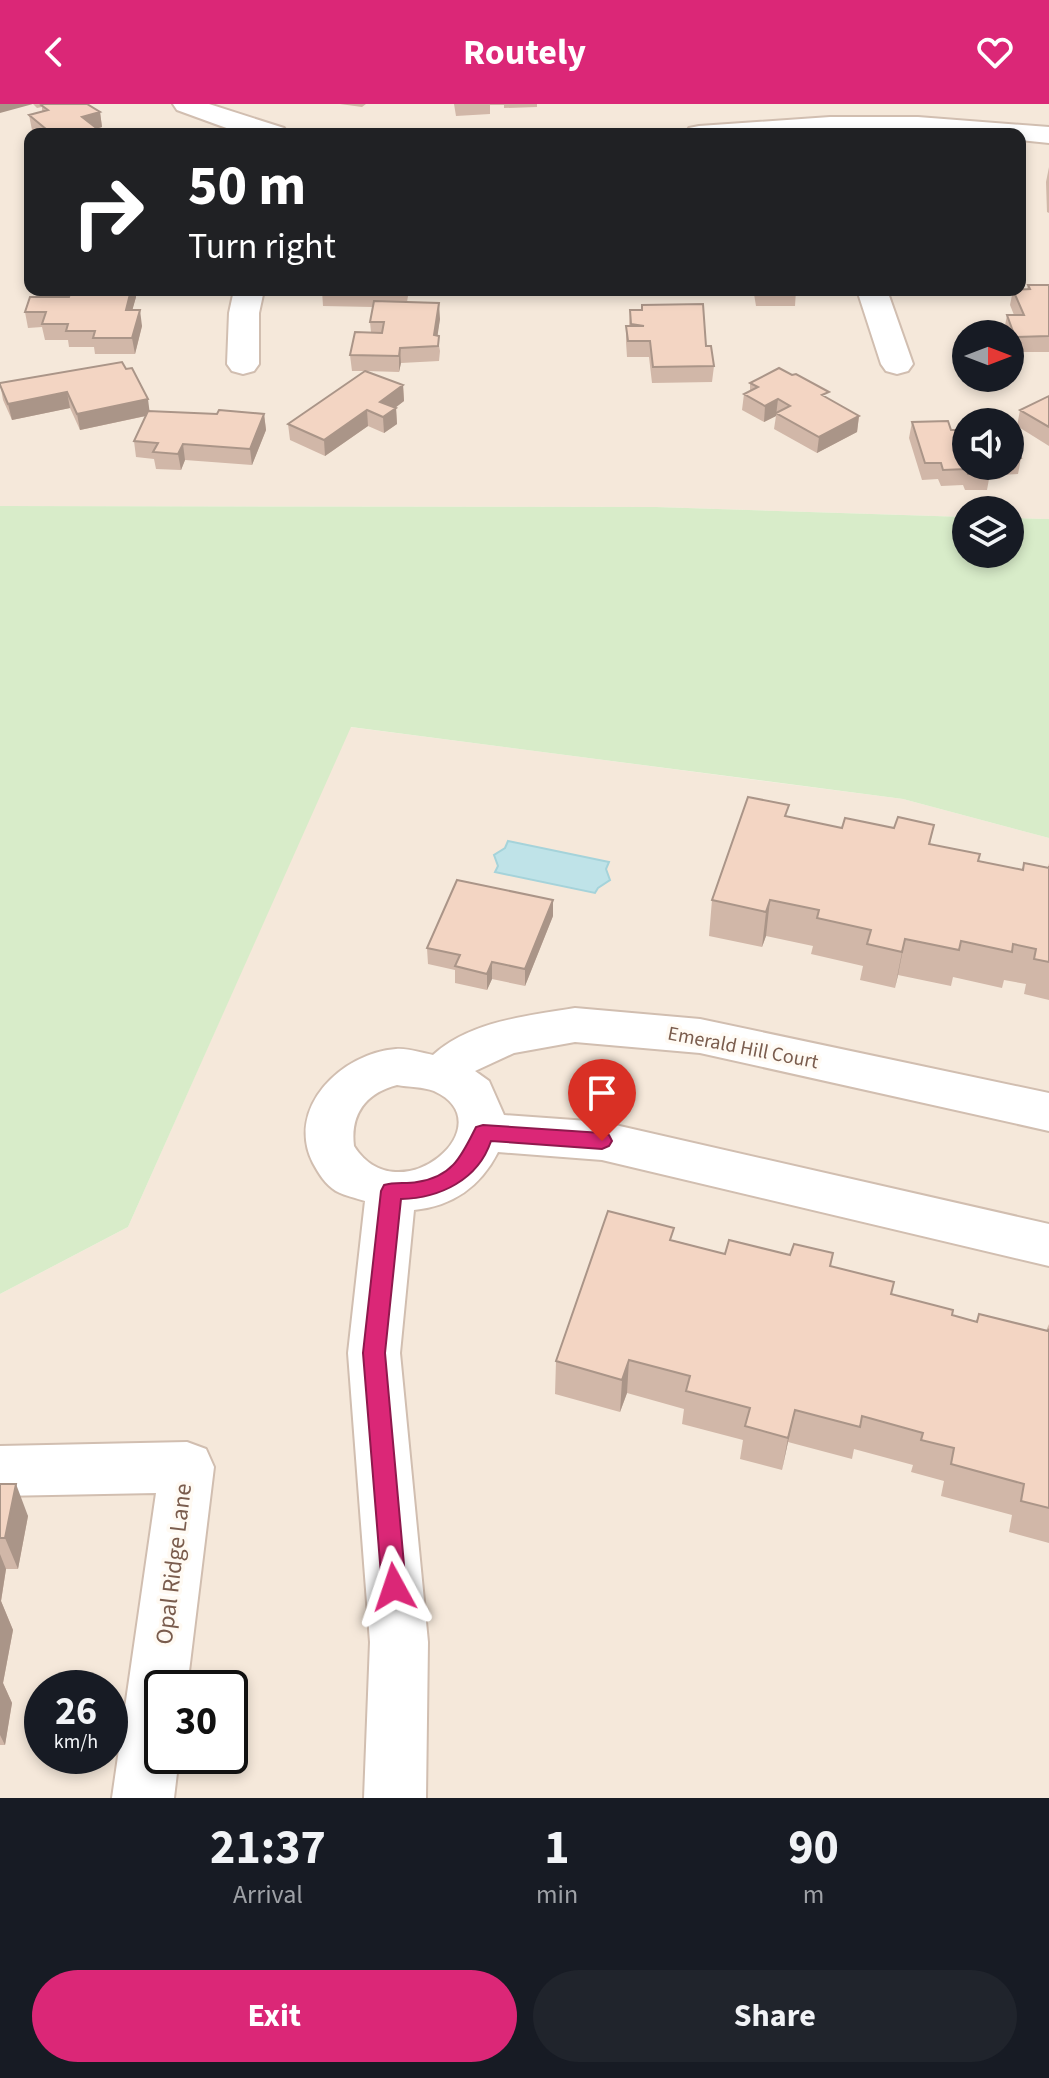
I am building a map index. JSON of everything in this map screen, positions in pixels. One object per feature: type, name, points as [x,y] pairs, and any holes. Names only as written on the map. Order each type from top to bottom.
[{"type":"street","points":[[186,104],[252,128]]},
{"type":"street","points":[[754,128],[818,121],[964,128]]},
{"type":"street","points":[[1026,133],[1049,135]]},
{"type":"street","points":[[243,364],[244,313],[248,296]]},
{"type":"street","points":[[874,296],[897,364]]},
{"type":"street","name":"Emerald Hill Court","points":[[443,1073],[463,1055],[507,1037],[575,1025],[700,1036],[1049,1112]]},
{"type":"street","points":[[397,1067],[421,1067],[443,1073],[461,1083],[475,1097],[483,1114],[483,1132],[477,1152],[463,1170],[443,1183],[417,1191],[391,1191],[368,1185],[347,1173],[333,1157],[327,1138],[329,1118],[338,1099],[354,1084],[373,1073],[397,1067]]},
{"type":"street","points":[[483,1132],[602,1141],[1049,1245]]},
{"type":"street","points":[[391,1191],[374,1353],[399,1642],[395,1798]]},
{"type":"street","name":"Opal Ridge Lane","points":[[0,1471],[187,1467],[143,1798]]},
{"type":"shaded area","points":[[0,104],[1049,104],[1049,519],[1024,518],[1024,496],[952,496],[952,517],[656,507],[0,506]]},
{"type":"shaded area","points":[[350,727],[903,799],[1049,838],[1049,1798],[0,1798],[0,1294],[128,1227]]},
{"type":"green space","points":[[0,506],[656,507],[952,517],[952,568],[1024,568],[1024,518],[1049,519],[1049,838],[903,799],[351,727],[128,1227],[0,1294]]},
{"type":"water","points":[[508,841],[609,862],[606,869],[610,880],[595,893],[495,872],[498,866],[494,855],[505,848]]},
{"type":"building","points":[[87,104],[100,112],[82,117],[96,128],[45,128],[29,115],[48,110],[41,105]]},
{"type":"building","points":[[1028,285],[1049,285],[1049,336],[1024,337],[1024,320],[1009,320],[1007,315],[1024,315],[1016,296],[1026,296],[1026,289],[1030,289]]},
{"type":"building","points":[[130,296],[126,310],[140,310],[132,338],[93,338],[95,331],[66,331],[68,324],[42,324],[46,312],[25,312],[30,297]]},
{"type":"building","points":[[374,301],[439,303],[434,335],[439,336],[438,346],[400,348],[399,356],[350,355],[355,332],[382,333],[384,322],[370,322]]},
{"type":"building","points":[[703,304],[706,346],[711,346],[714,366],[653,367],[650,341],[628,341],[626,326],[644,326],[631,324],[630,310],[642,310],[642,305]]},
{"type":"building","points":[[122,362],[126,369],[132,368],[148,399],[77,414],[67,392],[8,404],[0,385],[0,383]]},
{"type":"building","points":[[779,368],[829,392],[822,395],[859,416],[819,437],[776,413],[790,406],[778,399],[765,406],[744,394],[758,387],[750,383]]},
{"type":"building","points":[[365,371],[403,385],[380,402],[396,408],[383,417],[367,410],[324,440],[288,424]]},
{"type":"building","points":[[1049,396],[1049,427],[1024,412],[1024,408]]},
{"type":"building","points":[[219,410],[264,414],[250,449],[183,444],[178,454],[153,452],[158,443],[134,441],[148,411],[217,414]]},
{"type":"building","points":[[948,421],[952,430],[952,470],[943,470],[941,463],[925,463],[912,422]]},
{"type":"building","points":[[748,797],[789,805],[785,816],[842,828],[845,818],[894,828],[898,817],[934,825],[929,844],[980,854],[978,861],[1023,870],[1024,863],[1049,868],[1049,962],[1034,959],[1036,949],[1013,944],[1012,952],[961,941],[959,950],[905,939],[902,952],[867,944],[871,930],[817,918],[819,910],[770,900],[766,912],[712,900]]},
{"type":"building","points":[[457,880],[553,900],[525,969],[492,962],[487,974],[455,966],[460,955],[427,948]]},
{"type":"building","points":[[608,1211],[674,1228],[670,1240],[725,1254],[729,1240],[790,1255],[794,1244],[833,1253],[830,1266],[894,1282],[891,1294],[953,1310],[952,1315],[977,1322],[979,1314],[1049,1329],[1049,1508],[1021,1501],[1024,1484],[951,1464],[954,1448],[921,1440],[923,1433],[862,1416],[860,1427],[795,1410],[788,1438],[745,1426],[750,1408],[686,1391],[690,1376],[629,1360],[622,1380],[556,1361]]},
{"type":"building","points":[[0,1484],[16,1484],[5,1538],[0,1538]]},
{"type":"route","points":[[394,1587],[374,1353],[391,1191],[417,1191],[443,1183],[463,1170],[477,1152],[483,1132],[602,1141]]}]
